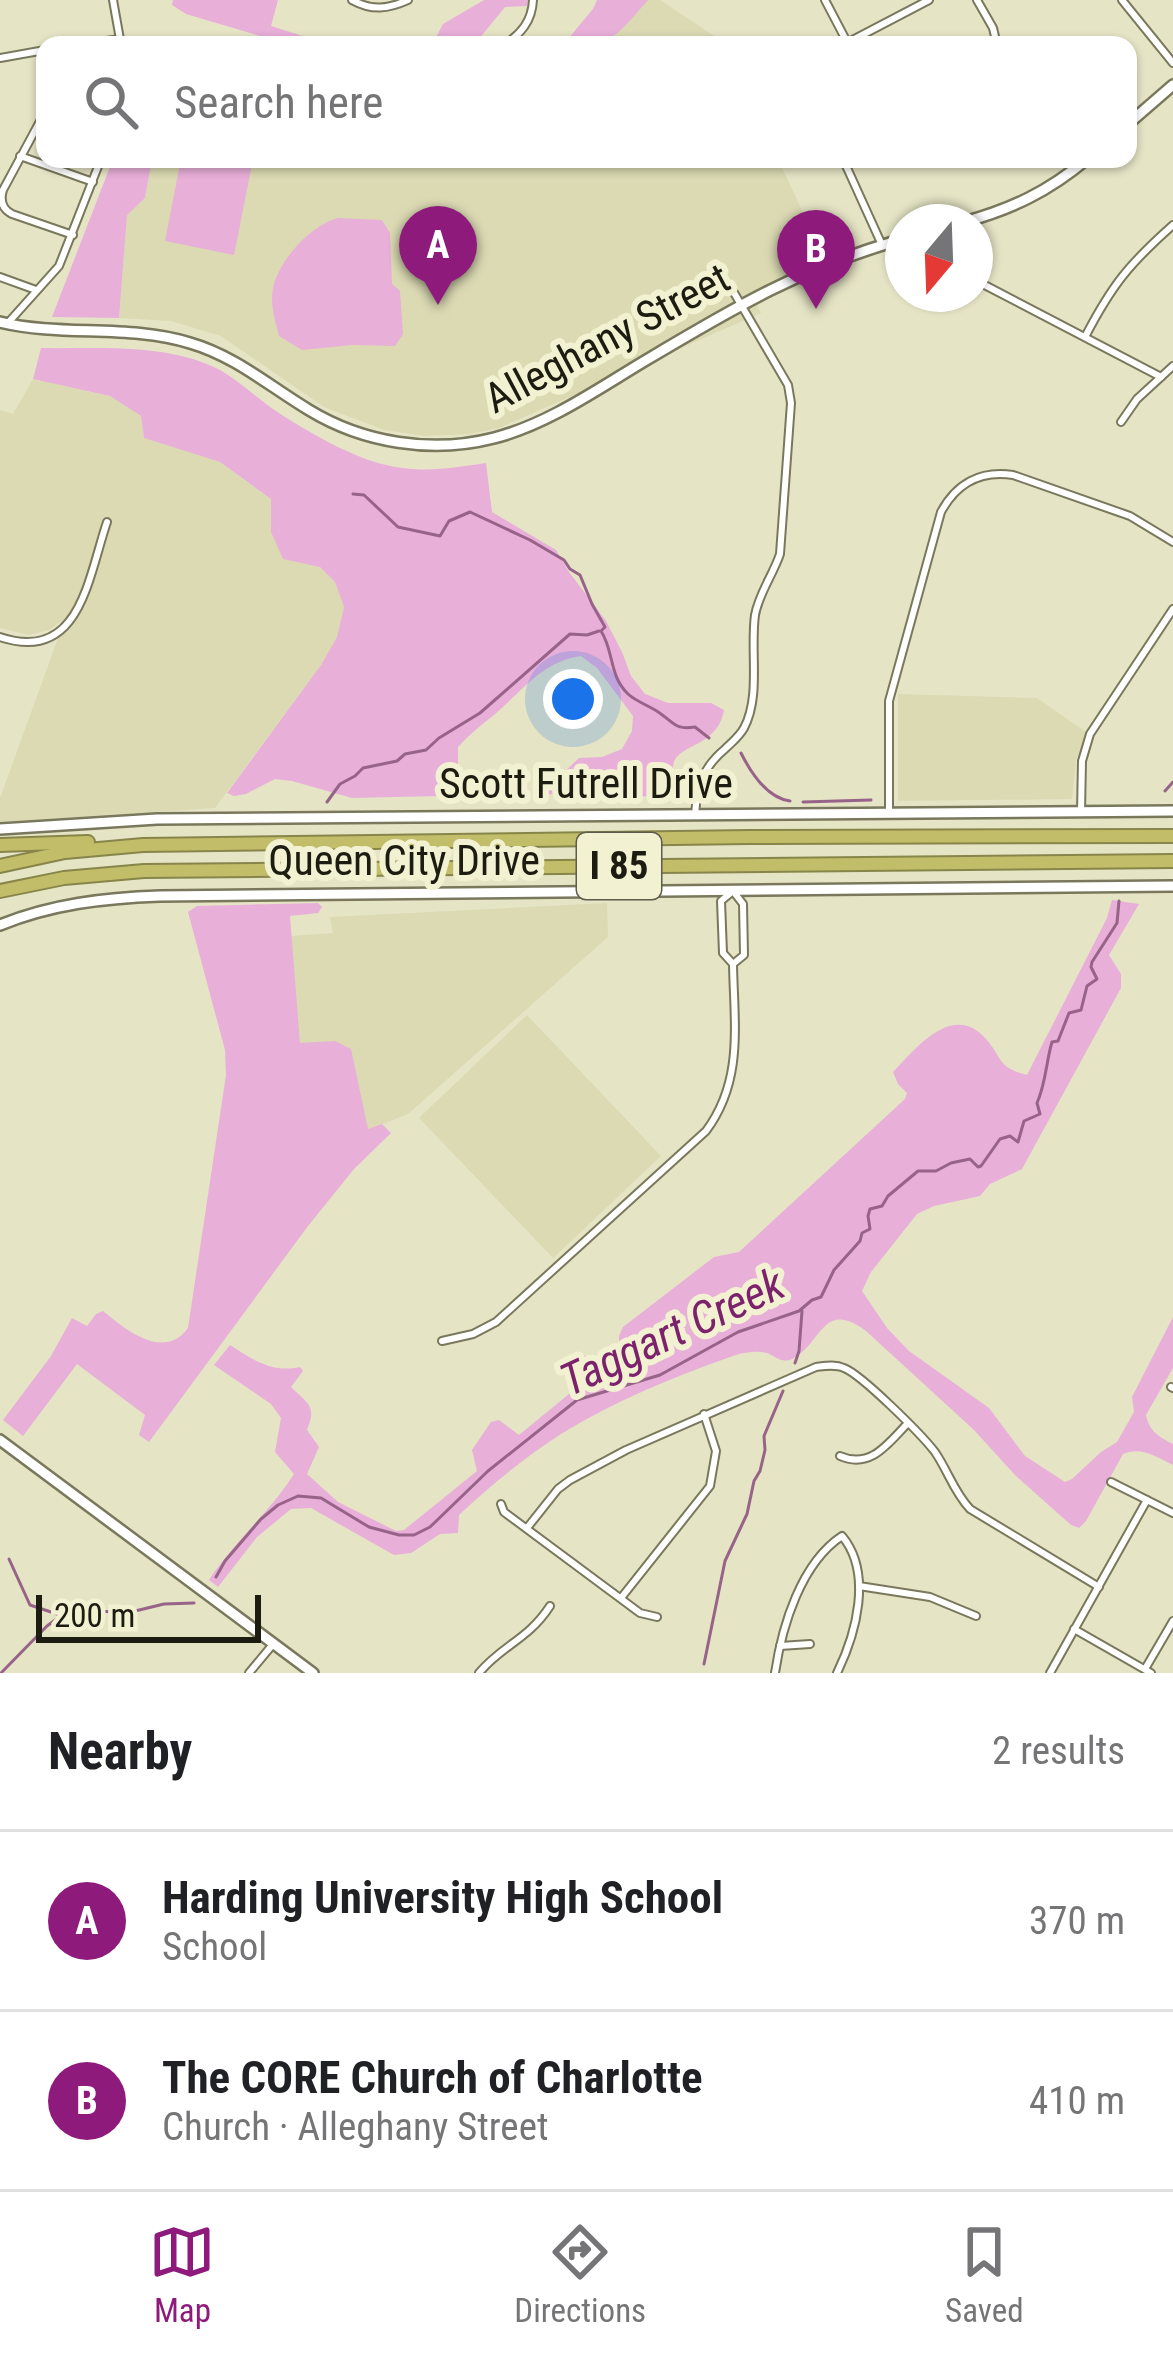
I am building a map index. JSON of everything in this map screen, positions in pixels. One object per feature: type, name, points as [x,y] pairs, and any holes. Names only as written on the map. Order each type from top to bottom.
[{"type":"highway","name":"I 85","points":[[0,866],[83,850],[143,845],[1173,836]]},
{"type":"highway","points":[[0,845],[143,845]]},
{"type":"highway","name":"I 85","points":[[0,891],[94,874],[161,870],[1173,861]]},
{"type":"street","points":[[113,0],[119,36]]},
{"type":"street","points":[[352,0],[376,8],[408,0]]},
{"type":"street","points":[[513,36],[527,23],[533,0]]},
{"type":"street","points":[[826,0],[842,36]]},
{"type":"street","points":[[860,36],[929,0]]},
{"type":"street","points":[[977,0],[995,36]]},
{"type":"street","points":[[1122,0],[1173,63]]},
{"type":"street","points":[[0,58],[36,52]]},
{"type":"street","points":[[1137,116],[1173,85]]},
{"type":"street","points":[[36,128],[1,195],[2,205],[12,214],[73,236]]},
{"type":"street","points":[[20,156],[36,162]]},
{"type":"street","points":[[54,168],[93,182]]},
{"type":"street","points":[[3,323],[57,270],[97,168]]},
{"type":"street","points":[[846,168],[882,245]]},
{"type":"street","points":[[993,214],[1034,197],[1074,168]]},
{"type":"street","points":[[1085,337],[1127,268],[1173,225]]},
{"type":"street","name":"Alleghany Street","points":[[3,323],[30,321],[191,343],[226,357],[306,409],[347,429],[400,443],[441,446],[494,438],[538,422],[741,303],[809,270],[885,244]]},
{"type":"street","points":[[0,278],[36,290]]},
{"type":"street","points":[[993,289],[1161,376]]},
{"type":"street","points":[[695,815],[706,768],[739,736],[749,716],[755,614],[780,554],[791,403],[788,385],[733,291]]},
{"type":"street","points":[[28,301],[30,321]]},
{"type":"street","points":[[1120,422],[1173,366]]},
{"type":"street","points":[[889,813],[890,701],[941,512],[953,492],[978,477],[1012,475],[1120,512],[1173,542]]},
{"type":"street","points":[[0,637],[36,643],[60,634],[76,612],[107,522]]},
{"type":"street","points":[[1082,812],[1082,761],[1090,734],[1173,609]]},
{"type":"street","name":"Scott Futrell Drive","points":[[0,829],[157,820],[1173,811]]},
{"type":"street","name":"Queen City Drive","points":[[0,925],[49,908],[117,898],[1173,886]]},
{"type":"street","points":[[442,1341],[473,1334],[496,1322],[706,1131],[721,1110],[731,1082],[734,964],[723,953],[721,902],[733,890],[743,904],[744,955],[734,964]]},
{"type":"street","points":[[527,1528],[570,1480],[626,1450],[816,1366],[835,1366],[860,1378],[932,1448],[970,1509],[1099,1587]]},
{"type":"street","points":[[621,1598],[710,1486],[716,1451],[704,1414]]},
{"type":"street","points":[[840,1456],[860,1461],[872,1458],[908,1424]]},
{"type":"street","points":[[0,1440],[314,1673]]},
{"type":"street","points":[[1111,1482],[1173,1513]]},
{"type":"street","points":[[1050,1673],[1147,1500]]},
{"type":"street","points":[[501,1504],[504,1512],[640,1613],[657,1617]]},
{"type":"street","points":[[775,1673],[802,1586],[842,1536],[856,1562],[859,1586],[854,1624],[837,1673]]},
{"type":"street","points":[[859,1586],[930,1597],[976,1616]]},
{"type":"street","points":[[479,1673],[530,1631],[550,1606]]},
{"type":"street","points":[[1074,1629],[1148,1671],[1173,1621]]},
{"type":"street","points":[[249,1673],[274,1643]]},
{"type":"street","points":[[780,1646],[810,1644]]},
{"type":"shaded area","points":[[173,0],[278,0],[271,26],[303,36],[260,36],[186,14],[172,5]]},
{"type":"shaded area","points":[[484,0],[528,0],[527,6],[505,7],[481,36],[437,36],[443,24]]},
{"type":"shaded area","points":[[597,0],[648,0],[613,36],[570,36]]},
{"type":"shaded area","points":[[614,0],[660,0],[714,36],[581,36]]},
{"type":"shaded area","points":[[110,168],[150,168],[145,198],[127,215],[119,318],[52,317]]},
{"type":"shaded area","points":[[150,168],[782,168],[826,262],[753,297],[761,313],[499,428],[425,436],[384,430],[324,407],[221,336],[171,321],[119,318],[127,214],[145,198]]},
{"type":"shaded area","points":[[179,168],[251,168],[234,255],[165,241]]},
{"type":"shaded area","points":[[338,218],[382,220],[390,233],[392,284],[400,291],[403,334],[395,346],[302,350],[279,336],[272,294],[276,277],[307,236]]},
{"type":"shaded area","points":[[41,348],[175,354],[216,368],[305,429],[371,461],[424,469],[486,463],[492,512],[556,550],[606,621],[631,676],[645,694],[668,703],[711,703],[724,710],[714,732],[676,759],[675,797],[541,794],[579,758],[602,757],[622,749],[632,731],[633,716],[597,668],[581,656],[555,664],[534,678],[466,738],[458,747],[458,786],[440,796],[352,798],[275,779],[246,794],[227,793],[337,637],[344,607],[335,582],[320,567],[283,559],[271,532],[271,499],[220,462],[144,438],[141,416],[110,396],[33,379]]},
{"type":"shaded area","points":[[33,379],[110,396],[141,416],[144,438],[220,462],[271,499],[271,532],[335,582],[344,607],[337,637],[215,808],[0,822],[0,798],[65,619],[49,630],[28,635],[0,628],[0,410],[13,414]]},
{"type":"shaded area","points":[[898,694],[1037,698],[1086,732],[1076,760],[1072,799],[898,801]]},
{"type":"shaded area","points":[[1112,900],[1139,904],[1109,955],[1121,974],[1121,988],[1022,1169],[990,1184],[980,1196],[917,1214],[871,1272],[862,1291],[909,1351],[989,1408],[1025,1456],[1065,1482],[1117,1442],[1134,1412],[1132,1397],[1173,1317],[1173,1368],[1146,1415],[1155,1433],[1173,1444],[1173,1465],[1143,1452],[1123,1454],[1086,1521],[1079,1528],[1071,1525],[866,1331],[840,1320],[823,1328],[792,1359],[758,1352],[734,1356],[581,1422],[534,1452],[471,1504],[459,1515],[458,1533],[440,1534],[411,1553],[394,1555],[311,1508],[291,1509],[257,1537],[218,1587],[209,1580],[294,1474],[275,1452],[281,1418],[271,1404],[214,1365],[230,1345],[272,1367],[300,1367],[303,1371],[291,1387],[309,1405],[307,1430],[319,1447],[307,1474],[338,1502],[396,1531],[404,1530],[477,1471],[472,1450],[491,1422],[499,1420],[519,1435],[580,1385],[564,1366],[579,1354],[607,1363],[619,1351],[623,1327],[714,1257],[739,1252],[905,1099],[907,1093],[893,1072],[936,1032],[948,1026],[973,1029],[1006,1066],[1027,1075]]},
{"type":"shaded area","points":[[318,903],[322,907],[318,913],[290,916],[300,1043],[335,1041],[351,1049],[368,1129],[382,1124],[391,1133],[354,1169],[308,1226],[149,1442],[139,1435],[145,1415],[77,1364],[23,1436],[3,1420],[51,1356],[72,1318],[87,1326],[103,1311],[134,1333],[157,1342],[178,1338],[188,1328],[226,1075],[225,1050],[188,912],[197,906]]},
{"type":"shaded area","points":[[607,903],[608,937],[408,1114],[368,1130],[335,1041],[300,1044],[291,936],[333,933],[330,917]]},
{"type":"shaded area","points":[[527,1015],[661,1156],[553,1258],[419,1118]]},
{"type":"waterway","points":[[353,494],[364,495],[398,527],[440,536],[449,521],[470,512],[564,560],[580,575],[605,627],[601,631],[622,687],[676,725],[695,727],[709,738]]},
{"type":"waterway","points":[[327,802],[340,784],[363,768],[426,750],[480,713],[570,634],[599,631]]},
{"type":"waterway","points":[[741,753],[767,790],[790,801]]},
{"type":"waterway","name":"Taggart Creek","points":[[1165,791],[1173,782]]},
{"type":"waterway","points":[[803,802],[871,800]]},
{"type":"waterway","name":"Taggart Creek","points":[[216,1577],[261,1519],[298,1496],[321,1498],[369,1527],[414,1535],[430,1527],[488,1471],[577,1400],[660,1375],[738,1332],[799,1311],[821,1297],[834,1270],[870,1229],[870,1209],[882,1206],[918,1171],[936,1171],[970,1159],[981,1166],[1000,1139],[1010,1136],[1018,1142],[1024,1121],[1040,1114],[1037,1103],[1052,1042],[1058,1041],[1069,1013],[1081,1010],[1087,986],[1097,979],[1092,962],[1117,923],[1119,901]]},
{"type":"waterway","points":[[795,1363],[802,1311]]},
{"type":"waterway","points":[[704,1664],[725,1561],[747,1514],[765,1450],[764,1436],[783,1391]]},
{"type":"waterway","points":[[9,1559],[30,1605],[60,1615]]},
{"type":"waterway","name":"Taggart Creek","points":[[1,1673],[62,1615],[194,1603]]},
{"type":"place","name":"Harding University High School","points":[[438,305]]},
{"type":"place","name":"The CORE Church of Charlotte","points":[[816,309]]}]
